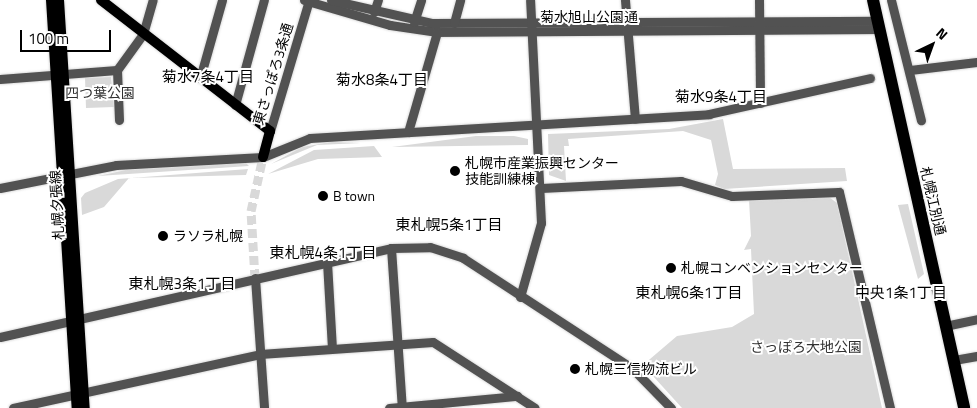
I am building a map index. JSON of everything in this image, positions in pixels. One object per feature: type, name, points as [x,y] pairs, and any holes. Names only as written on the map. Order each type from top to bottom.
[{"type":"highway","name":"札幌江別通","points":[[873,0],[964,408]]},
{"type":"main road","name":"札幌夕張線","points":[[51,0],[59,75],[74,319],[77,408]]},
{"type":"main road","name":"札幌夕張線","points":[[59,0],[59,75]]},
{"type":"main road","points":[[101,0],[270,131]]},
{"type":"main road","name":"東さっぽろ3条通","points":[[262,157],[270,131]]},
{"type":"main road","name":"札幌夕張線","points":[[78,394],[85,408]]},
{"type":"street","points":[[119,120],[117,70],[143,34],[153,0]]},
{"type":"street","points":[[200,78],[222,0]]},
{"type":"street","points":[[235,105],[264,0]]},
{"type":"street","name":"菊水旭山公園通","points":[[308,0],[390,25],[437,32],[531,27]]},
{"type":"street","name":"東さっぽろ3条通","points":[[270,131],[308,0]]},
{"type":"street","name":"菊水旭山公園通","points":[[331,0],[414,22],[531,27],[878,25]]},
{"type":"street","points":[[374,12],[378,0]]},
{"type":"street","points":[[414,22],[421,0]]},
{"type":"street","points":[[454,23],[460,0]]},
{"type":"street","points":[[520,297],[538,239],[541,188],[530,0]]},
{"type":"street","points":[[625,0],[635,119]]},
{"type":"street","points":[[759,0],[760,103]]},
{"type":"street","points":[[892,0],[921,120]]},
{"type":"street","points":[[408,132],[437,32]]},
{"type":"street","points":[[910,70],[977,62]]},
{"type":"street","points":[[0,78],[117,70]]},
{"type":"street","points":[[0,188],[116,165],[262,157],[310,138],[709,114],[870,78]]},
{"type":"street","points":[[541,188],[681,181],[732,196],[839,192],[890,408]]},
{"type":"street","points":[[0,336],[391,248],[444,250],[632,368],[671,408]]},
{"type":"street","points":[[391,248],[402,408]]},
{"type":"street","points":[[327,262],[332,348]]},
{"type":"street","points":[[256,278],[264,408]]},
{"type":"street","points":[[945,326],[977,319]]},
{"type":"street","points":[[13,408],[260,354],[398,343],[437,343],[531,406]]},
{"type":"street","points":[[954,360],[977,356]]},
{"type":"street","points":[[388,408],[469,404],[517,396]]},
{"type":"green space","name":"四つ葉公園","points":[[111,77],[114,107],[86,108],[85,78]]},
{"type":"green space","points":[[723,119],[733,169],[845,168],[847,181],[724,189],[715,185],[718,174],[711,140],[683,131],[568,139],[569,146],[564,146],[566,181],[549,175],[548,134],[669,129]]},
{"type":"green space","points":[[476,136],[514,136],[528,139],[528,145],[392,147]]},
{"type":"green space","points":[[331,142],[361,143],[317,145],[271,164],[302,147]]},
{"type":"green space","points":[[374,146],[382,157],[318,159],[268,174],[314,150]]},
{"type":"green space","points":[[246,163],[249,166],[98,176],[126,170]]},
{"type":"green space","points":[[248,169],[246,175],[132,178]]},
{"type":"green space","points":[[129,178],[104,207],[82,215],[81,198],[85,193],[118,179]]},
{"type":"green space","name":"さっぽろ大地公園","points":[[829,197],[837,203],[882,408],[682,408],[643,365],[677,336],[732,327],[754,314],[751,249],[744,250],[751,236],[749,200]]},
{"type":"green space","points":[[908,204],[924,274],[918,279],[898,205]]},
{"type":"tunnel","points":[[255,278],[251,211],[263,157]]},
{"type":"place","name":"札幌市産業振興センター 技能訓練棟","points":[[455,171]]},
{"type":"place","name":"B town","points":[[323,196]]},
{"type":"place","name":"ラソラ札幌","points":[[163,236]]},
{"type":"place","name":"札幌コンベンションセンター","points":[[671,268]]},
{"type":"place","name":"札幌三信物流ビル","points":[[575,369]]},
{"type":"district","name":"菊水7条4丁目","points":[[208,77]]},
{"type":"district","name":"菊水8条4丁目","points":[[382,80]]},
{"type":"district","name":"菊水9条4丁目","points":[[721,97]]},
{"type":"district","name":"東札幌5条1丁目","points":[[449,225]]},
{"type":"district","name":"東札幌4条1丁目","points":[[323,253]]},
{"type":"district","name":"東札幌3条1丁目","points":[[182,284]]},
{"type":"district","name":"東札幌6条1丁目","points":[[689,293]]},
{"type":"district","name":"中央1条1丁目","points":[[901,293]]}]
